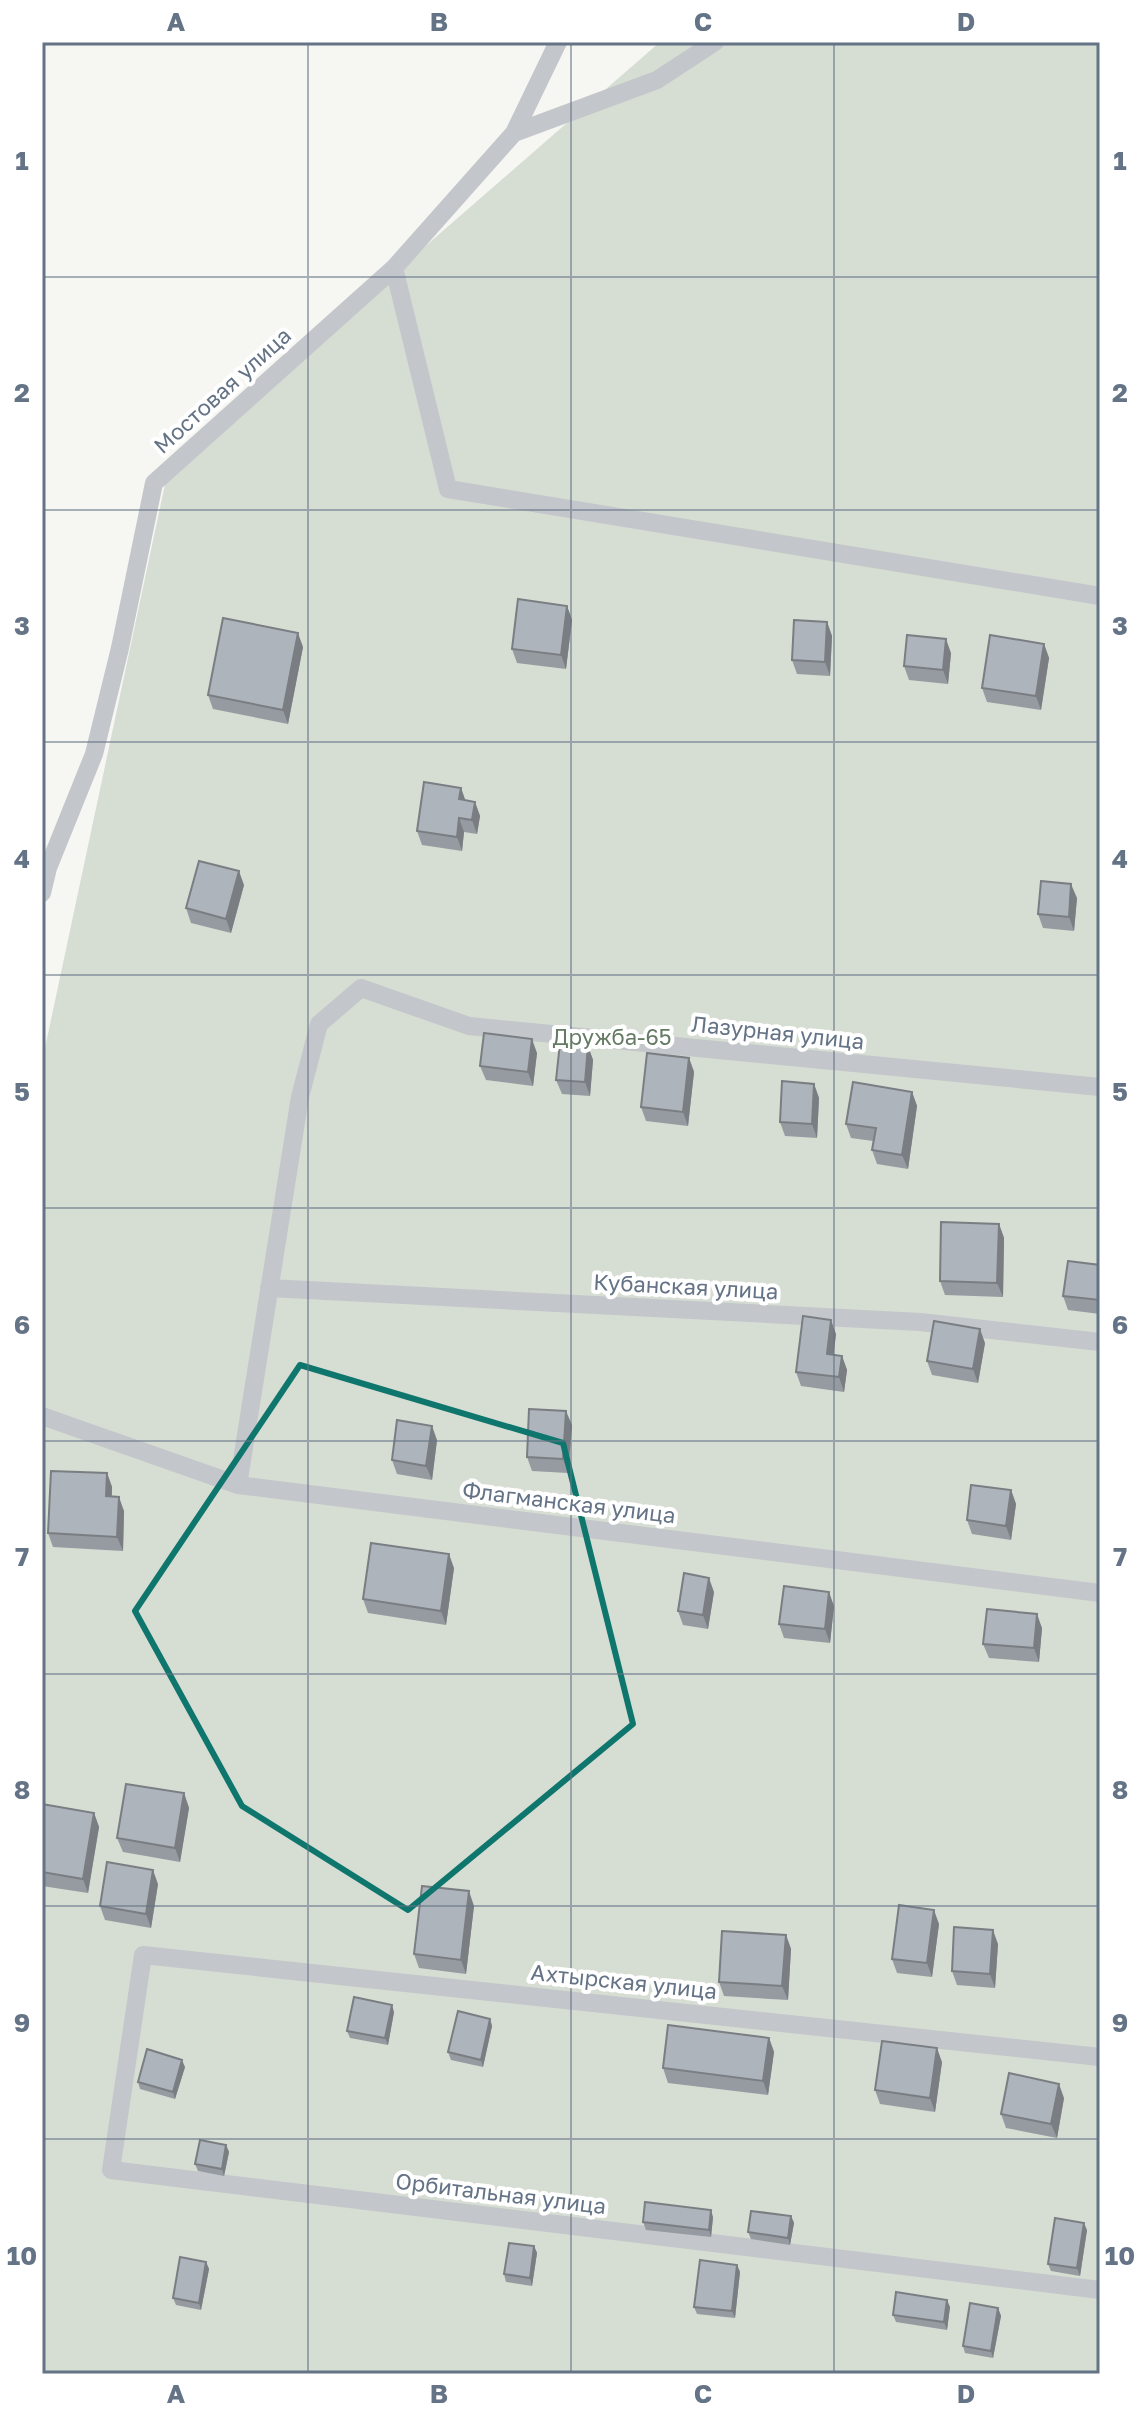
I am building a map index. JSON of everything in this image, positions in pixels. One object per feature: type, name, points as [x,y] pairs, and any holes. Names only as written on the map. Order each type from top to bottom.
[{"type":"lane","name":"Мостовая улица","points":[[42,893],[48,868],[94,754],[120,648],[154,483],[394,268],[514,133],[558,42]]},
{"type":"lane","points":[[514,133],[657,80],[715,42]]},
{"type":"lane","points":[[394,268],[448,489],[1100,596]]},
{"type":"lane","name":"Лазурная улица","points":[[269,1288],[300,1097],[319,1024],[361,988],[469,1026],[1100,1087]]},
{"type":"lane","points":[[238,1485],[269,1288]]},
{"type":"lane","name":"Кубанская улица","points":[[269,1288],[920,1322],[1100,1342]]},
{"type":"lane","name":"Флагманская улица","points":[[42,1416],[238,1485],[1100,1593]]},
{"type":"lane","name":"Ахтырская улица","points":[[143,1955],[1100,2057]]},
{"type":"lane","name":"Орбитальная улица","points":[[143,1955],[111,2170],[1100,2290]]},
{"type":"highlighted area","points":[[300,1365],[563,1443],[633,1724],[408,1910],[242,1806],[135,1611]]},
{"type":"green space","name":"Дружба-65","points":[[660,42],[1100,42],[1100,2374],[42,2374],[42,1062],[168,470]]},
{"type":"building","points":[[518,599],[567,606],[561,655],[512,649]]},
{"type":"building","points":[[223,618],[298,633],[283,710],[208,695]]},
{"type":"building","points":[[794,620],[827,622],[825,662],[792,660]]},
{"type":"building","points":[[907,635],[946,639],[943,670],[904,666]]},
{"type":"building","points":[[990,635],[1044,644],[1036,696],[982,688]]},
{"type":"building","points":[[424,782],[461,788],[459,799],[475,802],[472,820],[459,818],[457,837],[417,831]]},
{"type":"building","points":[[199,861],[239,871],[226,919],[186,908]]},
{"type":"building","points":[[1041,881],[1071,884],[1069,917],[1038,914]]},
{"type":"building","points":[[484,1033],[532,1039],[528,1072],[480,1066]]},
{"type":"building","points":[[560,1043],[588,1046],[585,1082],[556,1080]]},
{"type":"building","points":[[647,1053],[689,1058],[683,1112],[641,1107]]},
{"type":"building","points":[[782,1081],[814,1084],[812,1124],[780,1122]]},
{"type":"building","points":[[853,1082],[912,1092],[902,1155],[872,1150],[876,1128],[846,1124]]},
{"type":"building","points":[[941,1222],[999,1224],[997,1283],[940,1281]]},
{"type":"building","points":[[1068,1261],[1100,1265],[1100,1300],[1063,1296]]},
{"type":"building","points":[[803,1316],[831,1320],[827,1354],[842,1356],[839,1377],[796,1372]]},
{"type":"building","points":[[934,1321],[980,1329],[973,1369],[927,1361]]},
{"type":"building","points":[[529,1409],[566,1411],[563,1459],[527,1457]]},
{"type":"building","points":[[397,1420],[432,1426],[426,1466],[392,1460]]},
{"type":"building","points":[[51,1471],[107,1473],[106,1496],[119,1497],[117,1537],[48,1533]]},
{"type":"building","points":[[971,1485],[1011,1490],[1006,1526],[967,1520]]},
{"type":"building","points":[[371,1543],[449,1554],[441,1611],[363,1599]]},
{"type":"building","points":[[684,1573],[709,1578],[703,1615],[678,1611]]},
{"type":"building","points":[[784,1586],[829,1592],[825,1629],[779,1624]]},
{"type":"building","points":[[987,1609],[1037,1614],[1034,1648],[983,1644]]},
{"type":"building","points":[[126,1784],[184,1793],[175,1848],[117,1838]]},
{"type":"building","points":[[42,1804],[94,1813],[83,1879],[42,1872]]},
{"type":"building","points":[[107,1862],[153,1870],[146,1914],[100,1906]]},
{"type":"building","points":[[422,1886],[469,1891],[461,1960],[414,1954]]},
{"type":"building","points":[[899,1905],[934,1910],[927,1963],[892,1959]]},
{"type":"building","points":[[954,1927],[993,1930],[990,1974],[952,1971]]},
{"type":"building","points":[[722,1931],[786,1935],[782,1986],[719,1982]]},
{"type":"building","points":[[354,1997],[392,2005],[385,2038],[347,2031]]},
{"type":"building","points":[[458,2011],[490,2019],[481,2060],[448,2052]]},
{"type":"building","points":[[668,2025],[769,2038],[763,2081],[663,2068]]},
{"type":"building","points":[[882,2041],[937,2048],[930,2098],[875,2090]]},
{"type":"building","points":[[147,2049],[182,2060],[173,2092],[138,2082]]},
{"type":"building","points":[[1009,2073],[1059,2084],[1051,2124],[1001,2114]]},
{"type":"building","points":[[200,2140],[226,2145],[222,2169],[195,2164]]},
{"type":"building","points":[[645,2202],[711,2210],[709,2230],[643,2222]]},
{"type":"building","points":[[751,2211],[791,2216],[788,2238],[748,2232]]},
{"type":"building","points":[[1055,2218],[1084,2223],[1077,2268],[1048,2264]]},
{"type":"building","points":[[509,2243],[534,2246],[530,2278],[504,2274]]},
{"type":"building","points":[[180,2257],[206,2262],[199,2303],[173,2298]]},
{"type":"building","points":[[700,2260],[737,2265],[732,2311],[694,2307]]},
{"type":"building","points":[[896,2292],[947,2300],[944,2322],[893,2315]]},
{"type":"building","points":[[970,2303],[998,2308],[991,2351],[963,2346]]}]
